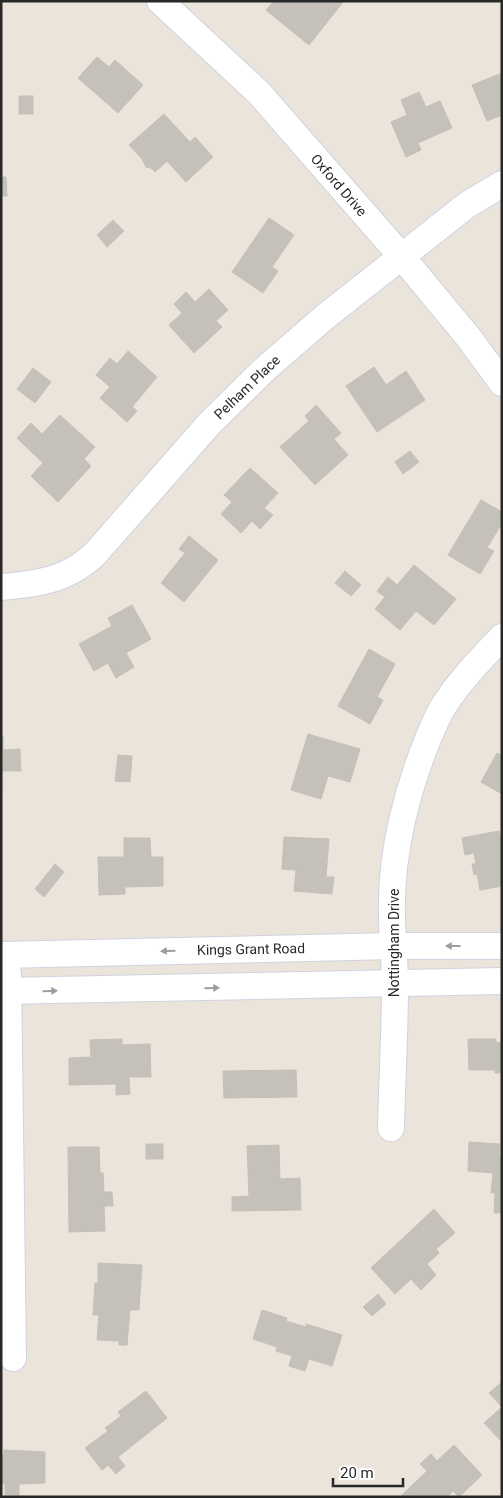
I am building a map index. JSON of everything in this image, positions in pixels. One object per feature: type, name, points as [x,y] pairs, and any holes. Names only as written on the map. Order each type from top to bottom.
[{"type":"street","name":"Oxford Drive","points":[[162,2],[259,93],[402,256],[469,338],[502,382]]},
{"type":"street","name":"Pelham Place","points":[[1,587],[50,579],[74,570],[94,555],[209,424],[266,368],[326,316],[467,205],[502,184]]},
{"type":"street","name":"Nottingham Drive","points":[[391,1128],[395,983],[392,915],[393,884],[406,803],[422,754],[442,707],[468,673],[502,637]]},
{"type":"street","name":"Kings Grant Road","points":[[4,955],[394,946],[502,946]]},
{"type":"street","points":[[4,955],[13,1358]]},
{"type":"street","points":[[5,991],[502,981]]},
{"type":"building","points":[[274,1],[344,1],[309,45],[266,10]]},
{"type":"building","points":[[97,57],[109,67],[115,60],[143,85],[118,113],[78,78]]},
{"type":"building","points":[[502,73],[502,115],[487,121],[472,85]]},
{"type":"building","points":[[419,92],[426,107],[440,101],[452,128],[418,143],[421,150],[406,157],[391,122],[407,115],[401,100]]},
{"type":"building","points":[[19,96],[33,96],[33,114],[19,114]]},
{"type":"building","points":[[164,114],[190,142],[195,137],[213,157],[186,182],[167,161],[155,172],[151,168],[146,167],[142,159],[129,145]]},
{"type":"building","points":[[1,177],[6,177],[7,196],[1,196]]},
{"type":"building","points":[[269,218],[294,235],[272,267],[278,271],[263,293],[232,272]]},
{"type":"building","points":[[113,220],[124,231],[107,247],[97,235]]},
{"type":"building","points":[[209,289],[228,310],[216,321],[222,327],[194,353],[169,325],[182,313],[174,304],[186,292],[195,302]]},
{"type":"building","points":[[128,351],[157,377],[132,407],[137,411],[127,422],[100,398],[110,387],[96,375],[110,358],[117,364]]},
{"type":"building","points":[[374,367],[386,385],[406,371],[425,400],[377,432],[346,386]]},
{"type":"building","points":[[33,368],[51,382],[35,403],[17,389]]},
{"type":"building","points":[[316,405],[341,433],[334,439],[348,455],[315,485],[280,447],[309,421],[305,416]]},
{"type":"building","points":[[60,415],[95,447],[84,459],[91,466],[58,502],[31,476],[43,463],[17,438],[31,423],[42,434]]},
{"type":"building","points":[[410,451],[419,462],[403,474],[395,462]]},
{"type":"building","points":[[250,468],[278,493],[264,508],[273,515],[260,529],[252,521],[241,533],[221,514],[232,502],[224,495]]},
{"type":"building","points":[[481,500],[502,512],[502,523],[487,548],[494,551],[480,574],[448,555]]},
{"type":"building","points":[[189,536],[218,560],[184,602],[161,583],[185,553],[179,549]]},
{"type":"building","points":[[414,565],[456,599],[434,625],[416,611],[400,630],[375,609],[385,597],[377,591],[388,577],[397,585]]},
{"type":"building","points":[[345,571],[361,585],[351,596],[335,583]]},
{"type":"building","points":[[132,605],[151,639],[126,653],[134,667],[116,678],[108,663],[94,671],[79,644],[112,626],[108,618]]},
{"type":"building","points":[[369,649],[395,664],[377,697],[383,700],[370,724],[338,706]]},
{"type":"building","points":[[308,734],[360,749],[350,782],[328,776],[321,799],[291,790]]},
{"type":"building","points":[[1,736],[3,736],[3,750],[20,749],[21,771],[2,771],[2,794],[1,794]]},
{"type":"building","points":[[497,753],[502,756],[502,794],[481,782]]},
{"type":"building","points":[[118,755],[132,756],[130,782],[115,781]]},
{"type":"building","points":[[499,831],[502,844],[502,886],[480,890],[477,874],[474,875],[472,864],[476,864],[474,853],[465,855],[462,838]]},
{"type":"building","points":[[284,837],[329,839],[326,877],[334,877],[332,894],[294,891],[296,870],[282,869]]},
{"type":"building","points":[[124,838],[150,838],[151,857],[163,857],[163,886],[125,887],[125,894],[99,895],[98,857],[124,857]]},
{"type":"building","points":[[55,864],[64,872],[44,897],[35,889]]},
{"type":"building","points":[[122,1039],[122,1045],[150,1044],[151,1077],[129,1077],[130,1094],[116,1095],[116,1084],[69,1085],[69,1058],[91,1057],[90,1040]]},
{"type":"building","points":[[468,1039],[496,1039],[496,1043],[502,1042],[502,1073],[495,1073],[495,1070],[469,1070]]},
{"type":"building","points":[[296,1070],[297,1097],[224,1098],[223,1071]]},
{"type":"building","points":[[469,1142],[500,1144],[499,1155],[502,1155],[502,1213],[494,1213],[495,1193],[491,1193],[493,1173],[468,1171]]},
{"type":"building","points":[[146,1144],[163,1144],[163,1159],[146,1159]]},
{"type":"building","points":[[279,1145],[280,1179],[300,1178],[301,1210],[232,1211],[232,1197],[249,1196],[247,1146]]},
{"type":"building","points":[[68,1147],[99,1147],[100,1173],[103,1173],[104,1192],[112,1192],[113,1206],[104,1206],[105,1231],[69,1232]]},
{"type":"building","points":[[434,1209],[455,1233],[436,1249],[439,1253],[427,1264],[436,1275],[421,1290],[411,1279],[395,1294],[371,1268]]},
{"type":"building","points":[[98,1263],[142,1265],[139,1310],[130,1310],[127,1345],[119,1345],[119,1341],[97,1340],[99,1315],[93,1315],[95,1283],[98,1283]]},
{"type":"building","points":[[378,1294],[386,1304],[372,1316],[363,1307]]},
{"type":"building","points":[[262,1310],[287,1318],[286,1321],[306,1327],[306,1324],[342,1335],[332,1366],[309,1359],[305,1371],[289,1366],[292,1356],[276,1351],[277,1347],[253,1339]]},
{"type":"building","points":[[502,1382],[502,1407],[489,1393]]},
{"type":"building","points":[[146,1391],[167,1418],[118,1457],[125,1466],[116,1474],[108,1465],[102,1470],[85,1448],[108,1431],[105,1428],[121,1416],[118,1412]]},
{"type":"building","points":[[502,1407],[502,1442],[484,1423]]},
{"type":"building","points":[[454,1445],[482,1475],[459,1497],[453,1491],[447,1497],[400,1497],[427,1471],[420,1464],[431,1454],[437,1461]]},
{"type":"building","points":[[4,1450],[45,1452],[45,1483],[19,1484],[19,1495],[5,1495],[5,1484],[1,1484],[1,1455],[4,1455]]}]
